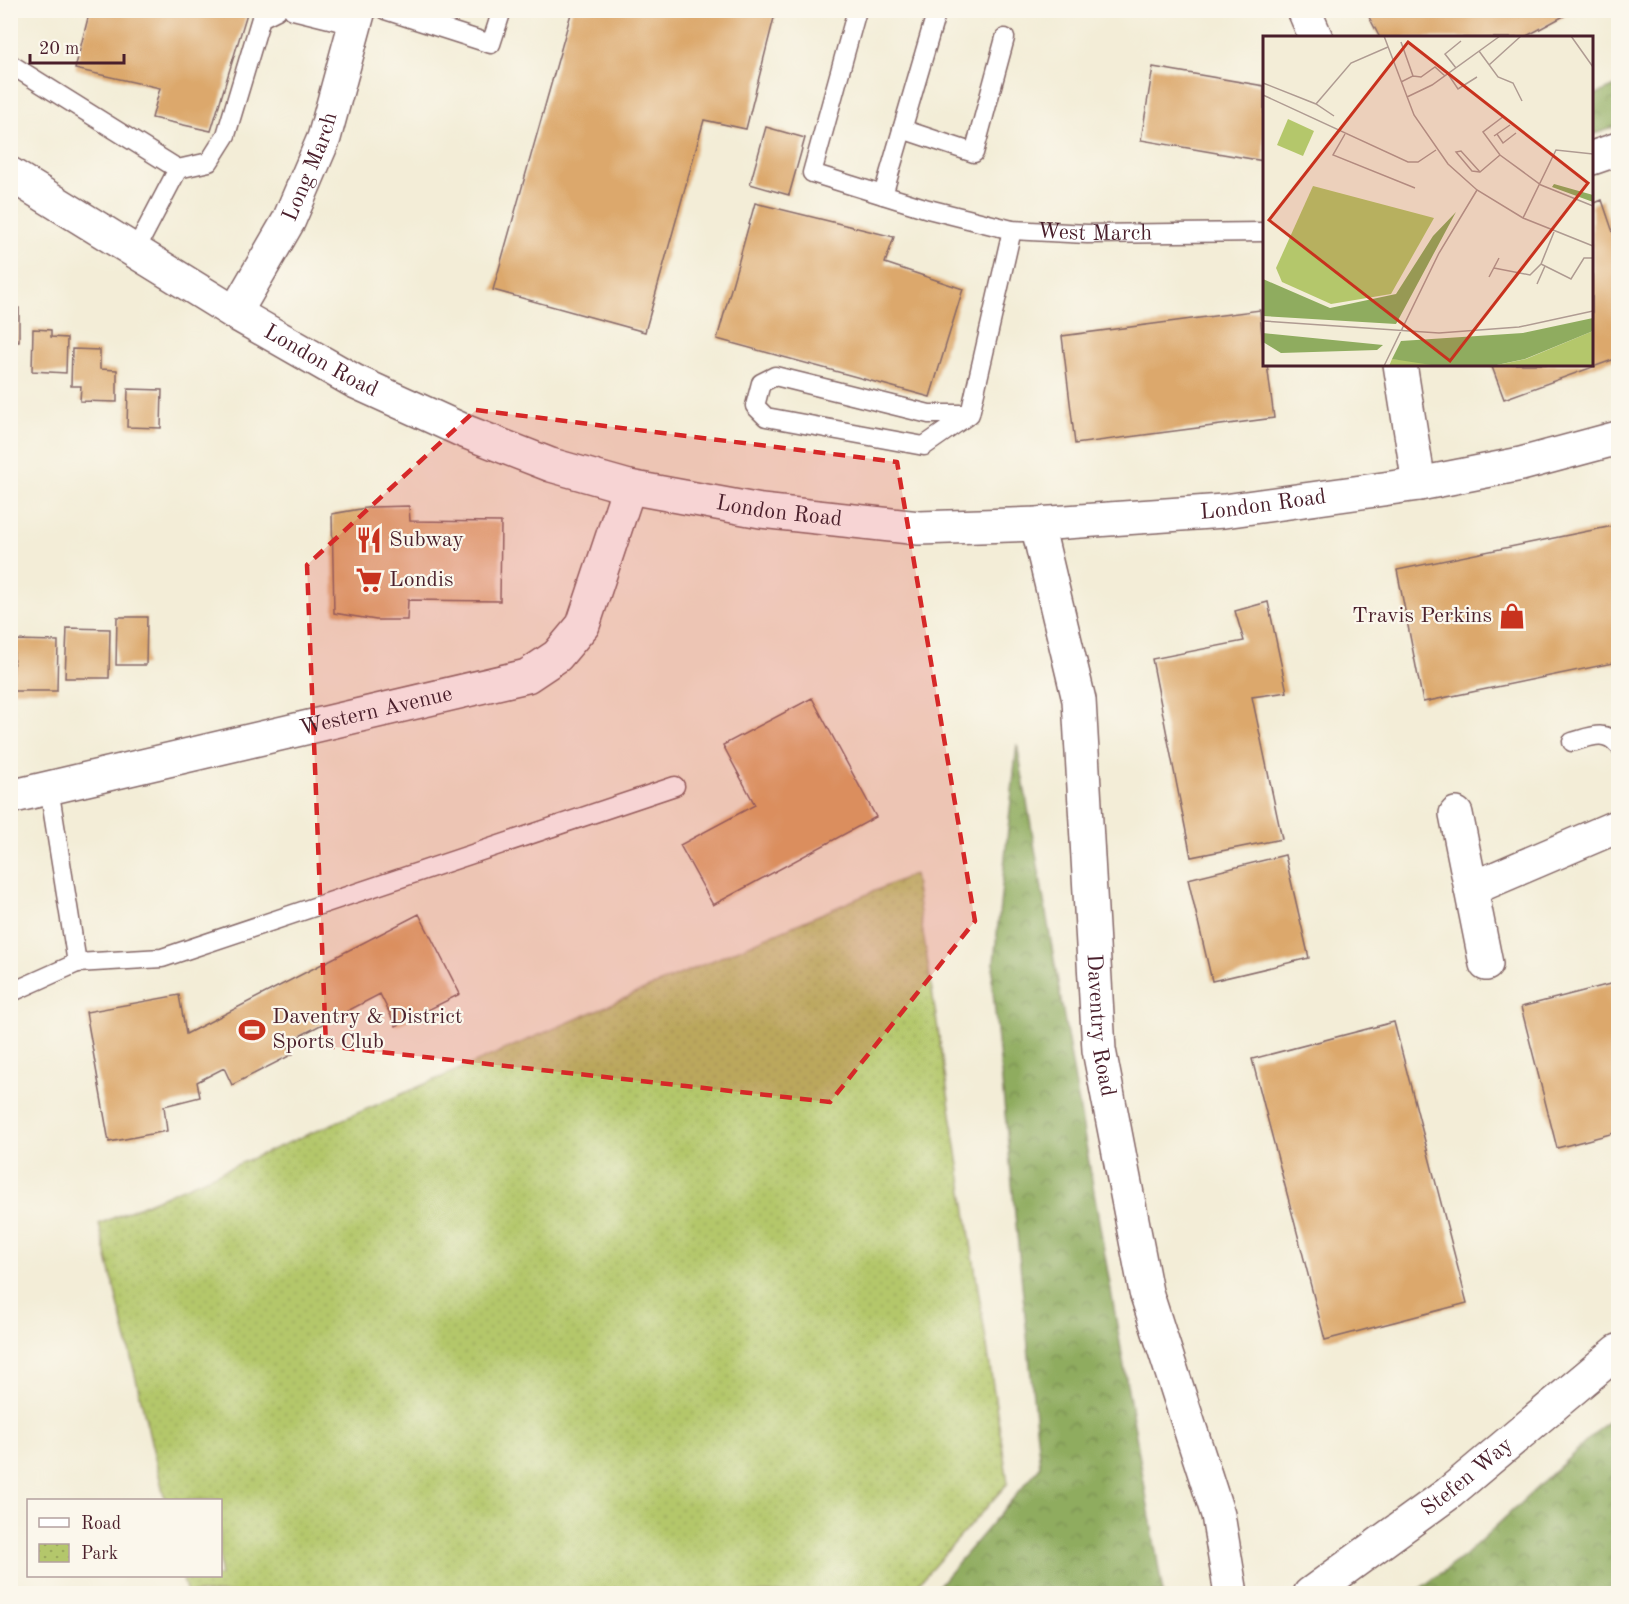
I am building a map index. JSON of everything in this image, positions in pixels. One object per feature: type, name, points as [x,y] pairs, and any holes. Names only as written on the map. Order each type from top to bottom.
[{"type":"main road","points":[[1304,10],[1315,36]]},
{"type":"main road","name":"Long March","points":[[235,313],[289,220],[324,138],[357,18]]},
{"type":"main road","points":[[1593,158],[1618,149]]},
{"type":"main road","name":"London Road","points":[[10,174],[235,313],[354,381],[464,431],[551,465],[629,487],[761,511],[919,528],[1037,525],[1224,511],[1419,484],[1531,461],[1618,438]]},
{"type":"main road","points":[[1400,366],[1419,484]]},
{"type":"main road","name":"Western Avenue","points":[[10,797],[527,676],[557,656],[583,625],[629,487]]},
{"type":"main road","name":"Daventry Road","points":[[1037,525],[1079,700],[1099,1050],[1146,1292],[1218,1515],[1231,1593]]},
{"type":"main road","points":[[1456,814],[1486,964]]},
{"type":"main road","points":[[1471,889],[1618,826]]},
{"type":"main road","name":"Stefen Way","points":[[1310,1593],[1449,1493],[1618,1351]]},
{"type":"lane","points":[[10,64],[178,169],[210,162],[226,135],[261,18],[277,10]]},
{"type":"lane","points":[[293,10],[357,18]]},
{"type":"lane","points":[[385,10],[491,44],[502,10]]},
{"type":"lane","name":"West March","points":[[857,10],[812,173],[928,209],[1012,230],[1087,234],[1263,232]]},
{"type":"lane","points":[[883,195],[935,17]]},
{"type":"lane","points":[[902,129],[974,153],[1005,38]]},
{"type":"lane","points":[[135,251],[178,169]]},
{"type":"lane","points":[[970,414],[929,414],[775,376],[760,383],[755,406],[766,417],[924,446],[970,414],[1012,230]]},
{"type":"lane","points":[[1572,742],[1601,734],[1607,735],[1618,745]]},
{"type":"lane","points":[[10,993],[78,963],[162,958],[675,786]]},
{"type":"lane","points":[[49,788],[78,963]]},
{"type":"highlighted area","points":[[476,410],[897,462],[975,921],[830,1102],[326,1046],[307,565]]},
{"type":"green space","points":[[1618,85],[1618,126],[1593,135],[1593,96]]},
{"type":"green space","points":[[1017,744],[1163,1593],[932,1593],[1040,1467],[992,981]]},
{"type":"green space","points":[[914,874],[1008,1483],[910,1593],[187,1593],[182,1577],[222,1577],[222,1499],[165,1499],[99,1224]]},
{"type":"green space","points":[[1618,1412],[1618,1593],[1414,1593],[1464,1556]]},
{"type":"building","points":[[90,10],[248,10],[211,131],[152,118],[160,88],[75,69]]},
{"type":"building","points":[[572,10],[776,10],[746,129],[704,120],[645,332],[493,290]]},
{"type":"building","points":[[1376,10],[1575,10],[1527,36],[1379,36],[1368,15]]},
{"type":"building","points":[[1153,67],[1263,86],[1263,161],[1141,140]]},
{"type":"building","points":[[766,127],[805,138],[789,195],[750,184]]},
{"type":"building","points":[[1602,200],[1618,247],[1618,358],[1504,399],[1492,366],[1593,366],[1593,204]]},
{"type":"building","points":[[755,203],[894,237],[885,263],[963,289],[930,397],[717,339]]},
{"type":"building","points":[[10,308],[19,308],[19,342],[10,342]]},
{"type":"building","points":[[1260,310],[1263,366],[1267,366],[1274,418],[1075,444],[1062,336]]},
{"type":"building","points":[[33,329],[51,330],[51,337],[67,338],[66,373],[32,371]]},
{"type":"building","points":[[72,349],[100,350],[100,369],[117,370],[117,402],[80,401],[81,386],[71,386]]},
{"type":"building","points":[[128,389],[162,390],[161,428],[127,427]]},
{"type":"building","points":[[409,506],[410,521],[501,522],[500,601],[408,600],[407,620],[376,620],[334,613],[332,514],[372,507]]},
{"type":"building","name":"Travis Perkins","points":[[1618,525],[1618,662],[1423,702],[1397,570]]},
{"type":"building","points":[[1268,602],[1287,692],[1252,697],[1282,839],[1191,857],[1152,659],[1244,641],[1235,611]]},
{"type":"building","points":[[117,617],[147,617],[146,665],[116,665]]},
{"type":"building","points":[[67,628],[110,629],[109,678],[65,678]]},
{"type":"building","points":[[14,640],[58,641],[57,691],[13,691]]},
{"type":"building","points":[[812,698],[876,817],[713,905],[680,845],[755,805],[723,745]]},
{"type":"building","points":[[1285,855],[1309,958],[1212,981],[1188,879]]},
{"type":"building","name":"Daventry & District Sports Club","points":[[419,914],[460,994],[396,1026],[380,994],[286,1043],[293,1054],[232,1085],[224,1068],[197,1082],[200,1097],[164,1106],[167,1131],[109,1142],[86,1012],[179,995],[186,1034]]},
{"type":"building","points":[[1618,982],[1618,1132],[1557,1148],[1521,1007]]},
{"type":"building","points":[[1394,1022],[1467,1303],[1325,1340],[1252,1059]]},
{"type":"place","name":"Subway","points":[[369,540]]},
{"type":"place","name":"Londis","points":[[369,580]]},
{"type":"place","name":"Travis Perkins","points":[[1512,616]]},
{"type":"place","name":"Daventry & District Sports Club","points":[[252,1030]]}]
